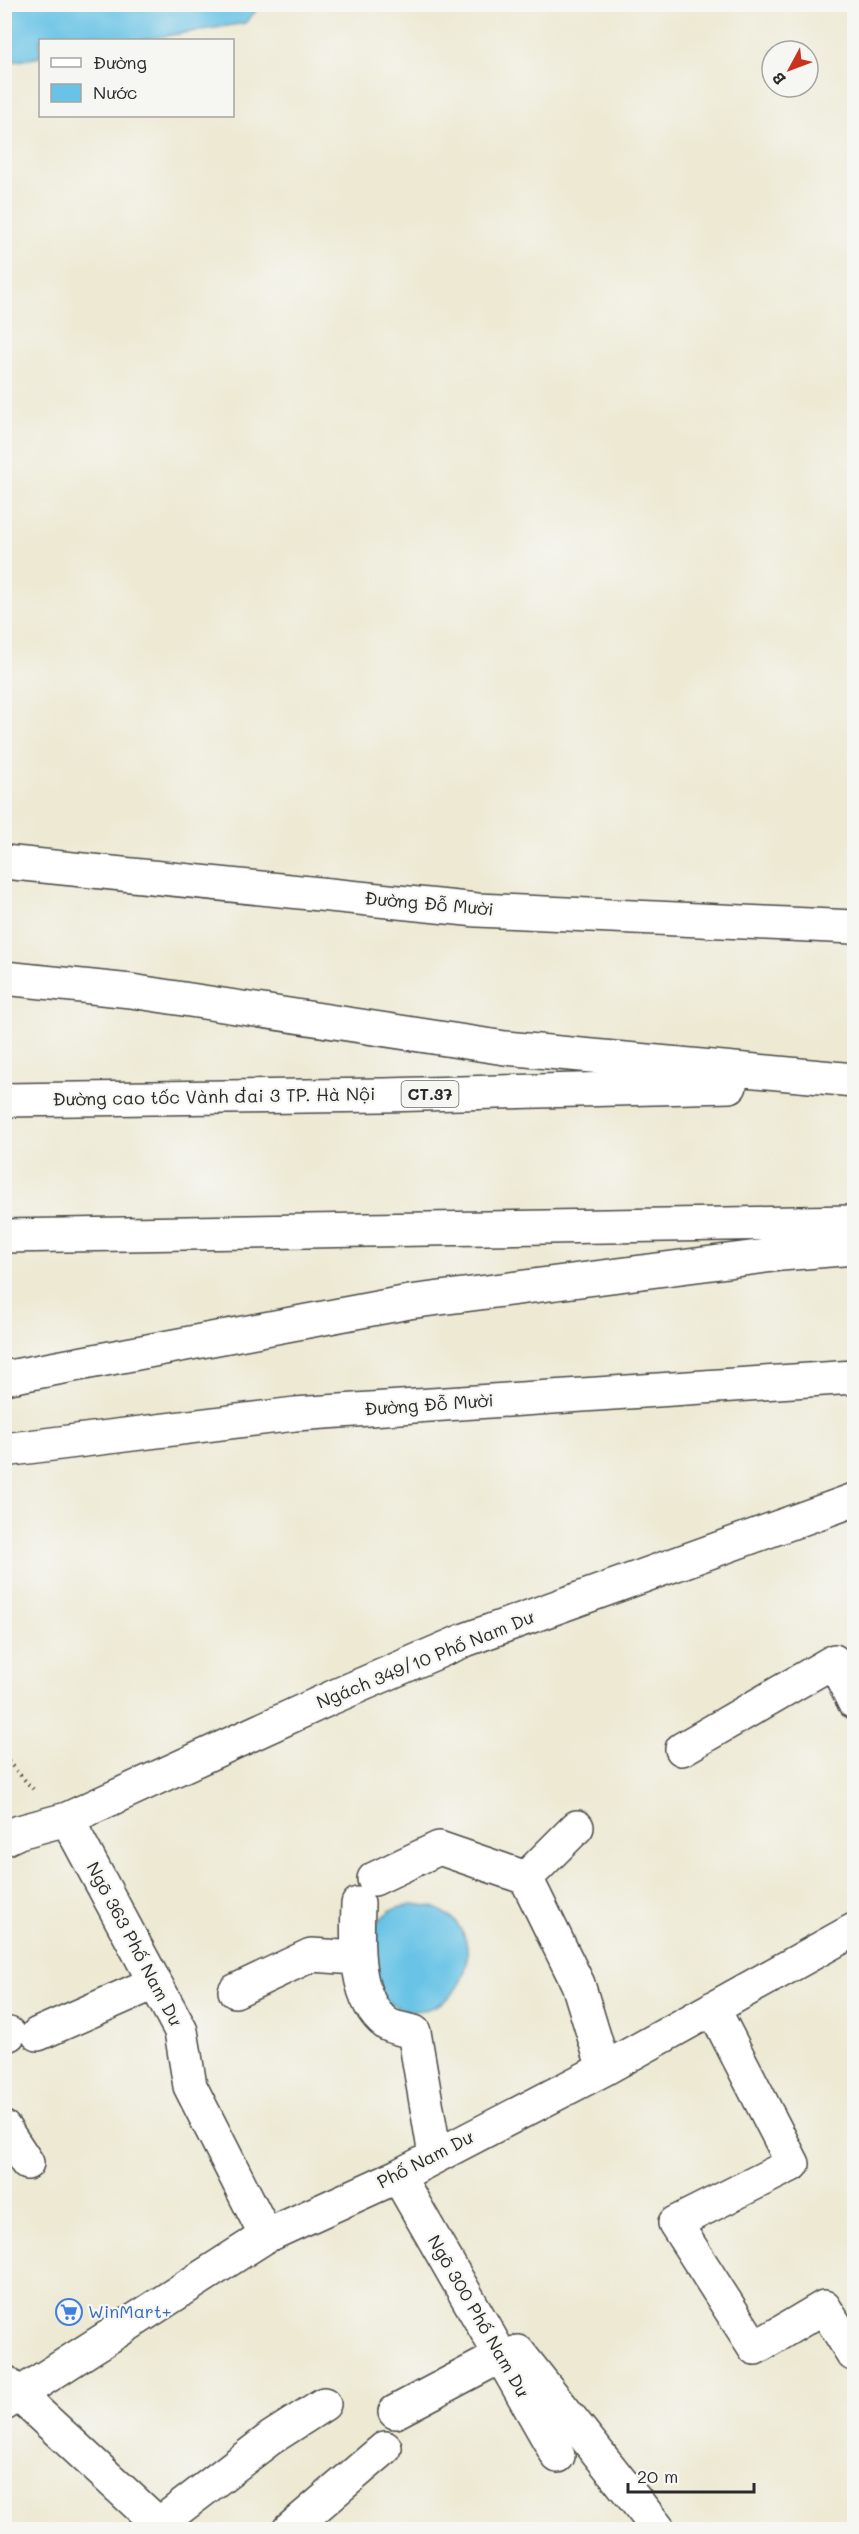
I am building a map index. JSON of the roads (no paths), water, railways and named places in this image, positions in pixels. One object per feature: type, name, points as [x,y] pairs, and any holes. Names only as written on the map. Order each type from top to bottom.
[{"type":"main road","name":"Đường Đỗ Mười","points":[[4,862],[477,910],[855,927]]},
{"type":"main road","points":[[4,978],[131,991],[506,1048],[855,1082]]},
{"type":"main road","name":"Đường cao tốc Vành đai 3 TP. Hà Nội","points":[[4,1100],[384,1095],[855,1082]]},
{"type":"main road","points":[[4,1236],[855,1222]]},
{"type":"main road","points":[[4,1378],[409,1302],[781,1254],[855,1248]]},
{"type":"main road","name":"Đường Đỗ Mười","points":[[4,1450],[295,1414],[855,1377]]},
{"type":"main road","name":"Ngách 349/10 Phố Nam Dư","points":[[4,1839],[19,1832],[67,1819],[333,1697],[465,1640],[855,1500]]},
{"type":"main road","points":[[682,1749],[834,1661],[855,1702]]},
{"type":"main road","name":"Ngõ 363 Phố Nam Dư","points":[[67,1819],[181,2031],[190,2086],[266,2236]]},
{"type":"main road","points":[[526,1878],[577,1827]]},
{"type":"main road","points":[[435,2155],[414,2032],[387,2024],[379,2015],[365,1994],[357,1958],[366,1891],[439,1848],[526,1878],[578,1984],[604,2069]]},
{"type":"main road","name":"Phố Nam Dư","points":[[10,2394],[266,2236],[398,2176],[604,2069],[855,1930]]},
{"type":"main road","points":[[235,1990],[311,1955],[357,1958]]},
{"type":"main road","points":[[17,2034],[154,1983]]},
{"type":"main road","points":[[713,2008],[793,2164],[675,2223],[755,2348],[824,2307],[853,2354]]},
{"type":"main road","points":[[4,2128],[27,2163]]},
{"type":"main road","name":"Ngõ 300 Phố Nam Dư","points":[[398,2176],[509,2353],[558,2456]]},
{"type":"main road","points":[[395,2412],[509,2353],[659,2529]]},
{"type":"main road","points":[[10,2394],[162,2527],[271,2438],[324,2404]]},
{"type":"main road","points":[[289,2529],[385,2448]]},
{"type":"water","points":[[5,4],[261,4],[245,23],[147,39],[39,39],[39,57],[5,63]]},
{"type":"water","points":[[412,1904],[433,1907],[455,1922],[465,1939],[467,1959],[462,1979],[450,1996],[434,2007],[414,2010],[391,2004],[373,1989],[373,1925],[391,1910]]},
{"type":"place","name":"WinMart+","points":[[69,2312]]}]
